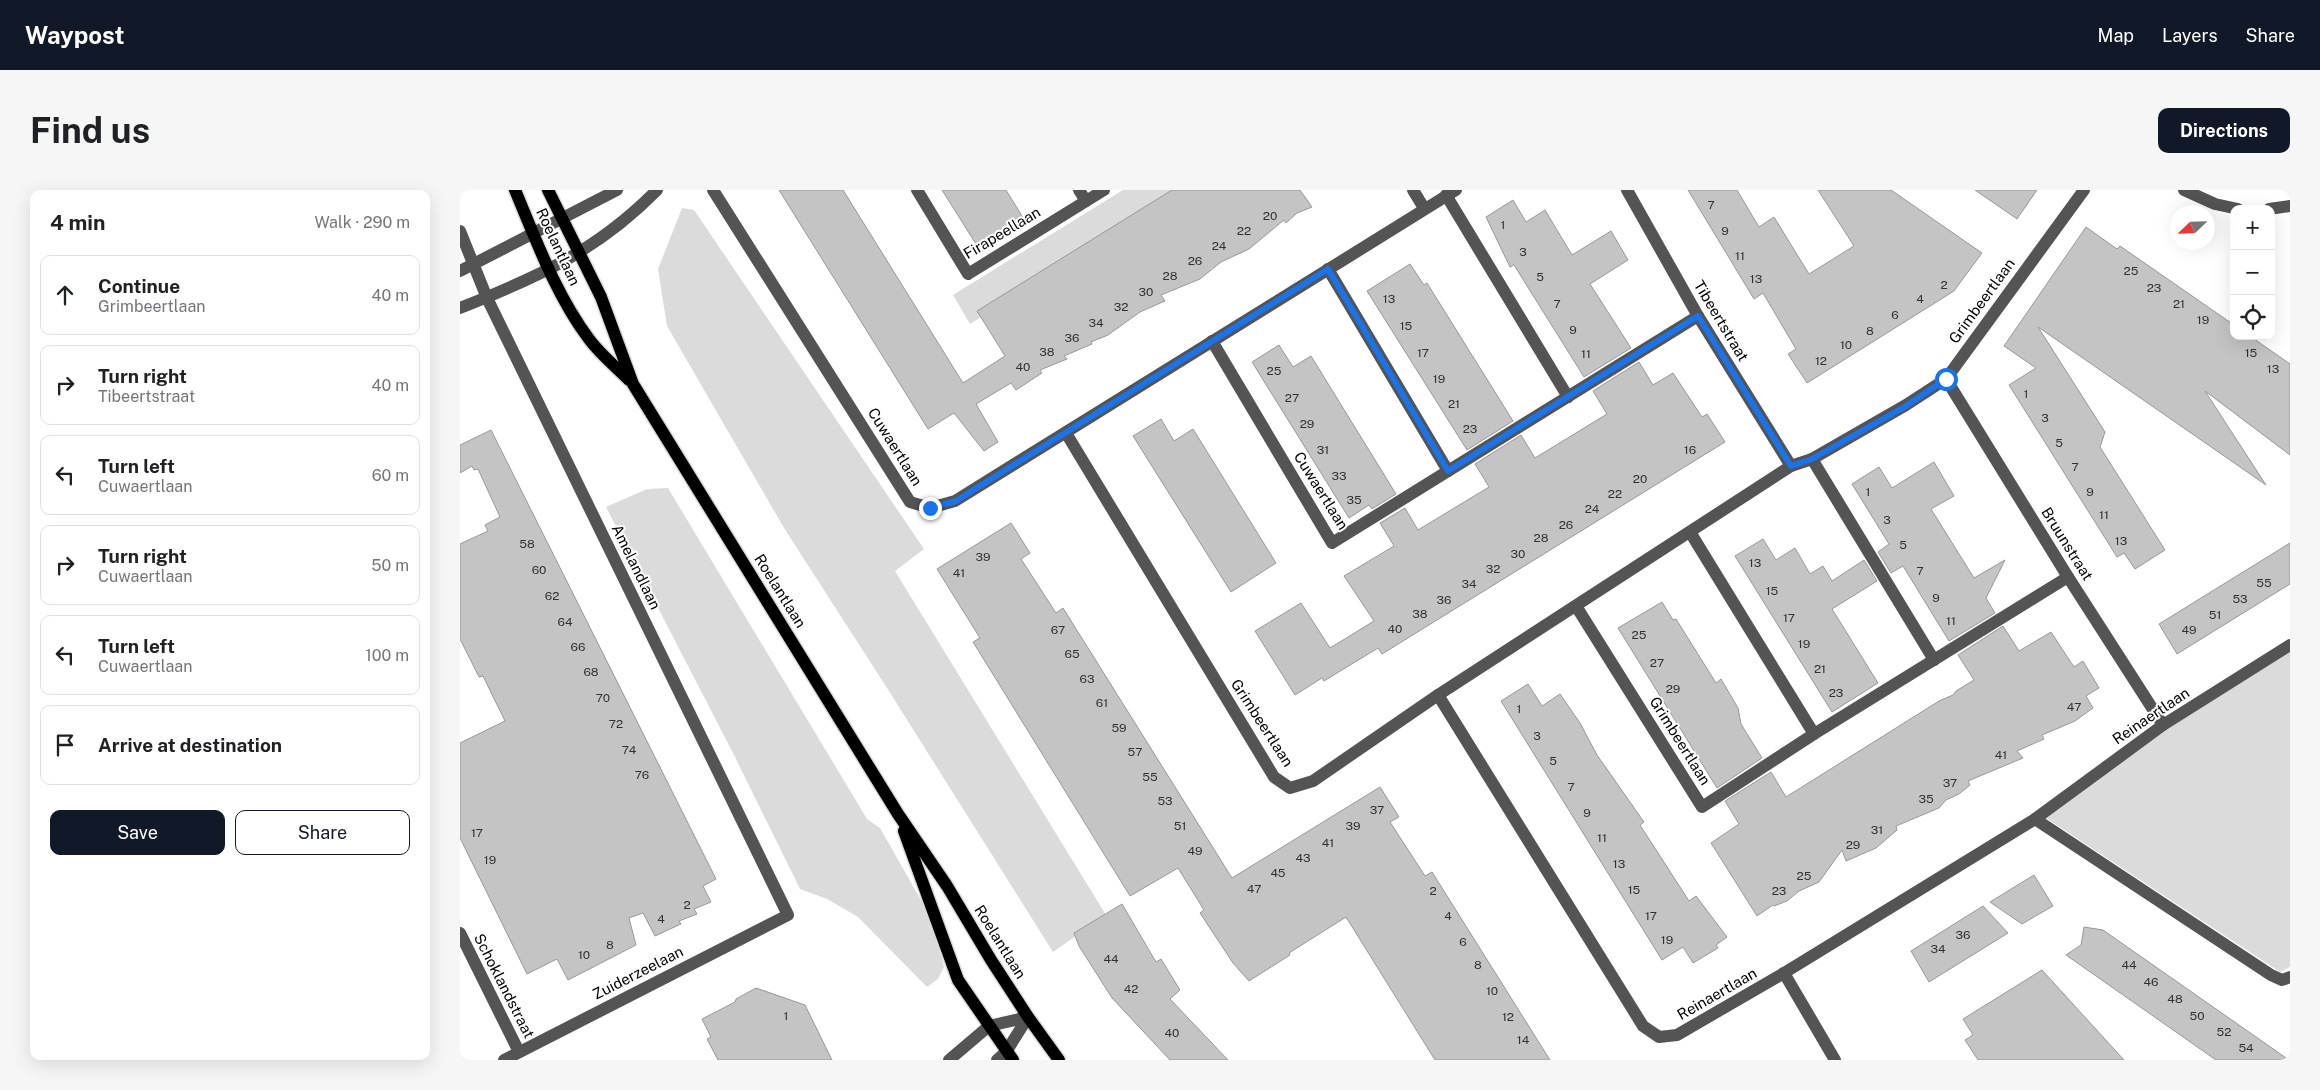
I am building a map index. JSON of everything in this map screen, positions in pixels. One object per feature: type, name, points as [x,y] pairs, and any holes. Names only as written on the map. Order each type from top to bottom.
[{"type":"main road","name":"Roelantlaan","points":[[515,190],[550,270],[572,314],[590,340],[633,384]]},
{"type":"main road","name":"Roelantlaan","points":[[548,190],[601,297],[633,384],[898,814],[947,886],[1028,1017],[1059,1060]]},
{"type":"main road","name":"Roelantlaan","points":[[898,814],[958,980],[989,1026],[1005,1057]]},
{"type":"street","points":[[460,271],[472,263],[617,190]]},
{"type":"street","points":[[460,308],[550,270],[579,255],[621,223],[657,190]]},
{"type":"street","name":"Cuwaertlaan","points":[[713,190],[910,502],[930,508],[956,501],[1424,208],[1451,193],[1568,397]]},
{"type":"street","name":"Firapeellaan","points":[[917,190],[968,274],[1082,196],[1104,190]]},
{"type":"street","points":[[1413,190],[1424,208]]},
{"type":"street","name":"Tibeertstraat","points":[[1627,190],[1698,316],[1791,466]]},
{"type":"street","name":"Grimbeertlaan","points":[[1066,433],[1274,777],[1290,788],[1313,781],[1438,695],[1791,466],[1812,459],[1906,406],[1946,379],[2084,190]]},
{"type":"street","points":[[2184,190],[2214,204],[2230,207]]},
{"type":"street","points":[[2275,208],[2290,206]]},
{"type":"street","name":"Amelandlaan","points":[[460,231],[487,298],[788,915]]},
{"type":"street","points":[[1328,269],[1448,471]]},
{"type":"street","name":"Cuwaertlaan","points":[[1212,341],[1332,543],[1698,316]]},
{"type":"street","name":"Bruunstraat","points":[[1946,379],[2068,577],[2163,725]]},
{"type":"street","points":[[1812,459],[1934,660]]},
{"type":"street","points":[[1690,532],[1814,734]]},
{"type":"street","name":"Grimbeertlaan","points":[[1576,606],[1702,807],[1814,734],[2068,577]]},
{"type":"street","name":"Reinaertlaan","points":[[1438,695],[1643,1026],[1659,1037],[1678,1035],[1784,974],[2035,819],[2163,725],[2290,645]]},
{"type":"street","points":[[2035,819],[2271,975],[2282,980],[2290,977]]},
{"type":"street","name":"Zuiderzeelaan","points":[[504,1060],[788,915]]},
{"type":"street","name":"Schoklandstraat","points":[[460,933],[519,1052]]},
{"type":"street","points":[[1784,974],[1835,1060]]},
{"type":"street","points":[[949,1060],[989,1026],[1028,1017]]},
{"type":"street","points":[[1005,1057],[1028,1017]]},
{"type":"shaded area","points":[[1123,190],[1187,190],[970,324],[953,295]]},
{"type":"shaded area","points":[[682,208],[694,210],[924,549],[895,571],[1106,915],[1053,952],[784,528],[667,326],[658,269]]},
{"type":"shaded area","points":[[668,488],[867,819],[880,828],[934,923],[944,967],[938,979],[927,987],[858,917],[827,899],[800,889],[734,755],[606,507],[647,489]]},
{"type":"shaded area","points":[[2290,651],[2290,967],[2280,972],[2046,818],[2165,731]]},
{"type":"building","points":[[779,190],[843,190],[963,383],[1005,356],[977,311],[1172,190],[1300,190],[1312,207],[1297,213],[1286,223],[1284,220],[1249,249],[1221,262],[1200,279],[1161,295],[1165,301],[1140,312],[1108,335],[1091,342],[1092,344],[1064,356],[1067,359],[1040,370],[1042,373],[1016,390],[1011,383],[976,404],[998,442],[984,451],[954,413],[928,429]]},
{"type":"building","points":[[942,190],[1006,190],[1027,224],[981,252]]},
{"type":"building","points":[[1688,190],[1737,190],[1759,227],[1774,217],[1809,274],[1854,246],[1818,190],[1891,190],[1982,253],[1954,291],[1807,383],[1788,354],[1796,349],[1763,293],[1754,299]]},
{"type":"building","points":[[1975,190],[2037,190],[2017,219]]},
{"type":"building","points":[[1513,200],[1526,222],[1545,210],[1572,255],[1611,231],[1628,260],[1590,284],[1631,348],[1584,377],[1514,265],[1510,267],[1486,217]]},
{"type":"building","points":[[2086,227],[2117,249],[2120,246],[2230,322],[2230,340],[2256,340],[2290,364],[2290,455],[2205,391],[2266,485],[2038,327],[2105,432],[2100,447],[2165,550],[2135,569],[2124,553],[2117,557],[2009,385],[2036,368],[2004,346]]},
{"type":"building","points":[[1410,264],[1424,285],[1427,283],[1513,421],[1467,450],[1367,291]]},
{"type":"building","points":[[1279,345],[1293,367],[1311,356],[1396,494],[1372,509],[1369,505],[1349,518],[1252,362]]},
{"type":"building","points":[[1639,362],[1653,385],[1673,373],[1702,417],[1707,414],[1725,442],[1382,654],[1378,648],[1324,681],[1322,678],[1295,695],[1255,631],[1301,603],[1330,648],[1374,621],[1344,576],[1394,546],[1380,523],[1405,508],[1418,530],[1489,487],[1475,464],[1521,435],[1535,458],[1607,414],[1593,391]]},
{"type":"building","points":[[1161,419],[1174,441],[1193,429],[1276,563],[1231,592],[1133,436]]},
{"type":"building","points":[[491,430],[716,879],[703,886],[711,902],[694,909],[697,914],[679,921],[681,924],[655,936],[643,913],[629,918],[636,945],[568,980],[557,959],[527,974],[460,838],[460,743],[505,721],[483,676],[479,677],[460,639],[460,544],[488,531],[485,525],[500,517],[478,469],[474,470],[472,466],[460,473],[460,445]]},
{"type":"building","points":[[1934,462],[1954,496],[1931,509],[1974,578],[2005,560],[1986,598],[1995,613],[1949,641],[1903,566],[1891,573],[1878,552],[1889,544],[1852,484],[1879,467],[1892,488]]},
{"type":"building","points":[[1011,523],[1030,553],[1021,559],[1056,613],[1063,608],[1232,878],[1380,787],[1399,817],[1390,822],[1425,876],[1432,872],[1550,1060],[1435,1060],[1346,917],[1249,981],[1233,963],[1200,913],[1204,910],[1178,868],[1130,896],[973,642],[980,638],[937,569]]},
{"type":"building","points":[[1763,539],[1776,560],[1795,548],[1810,574],[1823,566],[1832,581],[1864,560],[1877,581],[1832,609],[1878,683],[1832,712],[1735,556]]},
{"type":"building","points":[[2290,543],[2290,584],[2177,654],[2159,624]]},
{"type":"building","points":[[1662,602],[1673,620],[1676,619],[1716,683],[1721,679],[1738,708],[1741,724],[1762,758],[1717,788],[1618,628]]},
{"type":"building","points":[[2003,626],[2019,651],[2051,632],[2074,667],[2083,661],[2099,688],[2086,696],[2093,708],[2075,721],[2042,735],[2044,739],[2017,751],[2023,758],[1968,781],[1970,785],[1959,794],[1946,800],[1939,808],[1896,826],[1897,830],[1876,848],[1846,861],[1842,850],[1819,882],[1799,891],[1787,901],[1773,905],[1757,916],[1711,843],[1739,824],[1725,801],[1771,772],[1786,797],[1939,701],[1953,695],[1956,691],[1974,680],[1958,655]]},
{"type":"building","points":[[1528,684],[1542,706],[1560,694],[1580,723],[1597,755],[1644,822],[1640,825],[1689,901],[1696,896],[1727,937],[1716,945],[1718,948],[1693,963],[1683,947],[1662,960],[1501,701]]},
{"type":"building","points":[[2034,875],[2053,906],[2022,924],[1990,902]]},
{"type":"building","points":[[1122,904],[1156,962],[1161,959],[1180,990],[1170,999],[1228,1060],[1170,1060],[1112,998],[1079,946],[1074,933]]},
{"type":"building","points":[[1983,906],[2008,933],[1929,982],[1911,951]]},
{"type":"building","points":[[2084,927],[2103,930],[2289,1060],[2216,1060],[2066,955],[2081,945]]},
{"type":"building","points":[[2042,970],[2124,1060],[1978,1060],[1965,1040],[1973,1035],[1963,1019]]},
{"type":"building","points":[[756,988],[805,1005],[832,1060],[718,1060],[707,1039],[711,1037],[702,1019],[735,1002],[736,999]]},
{"type":"route","points":[[930,508],[956,501],[1328,269],[1448,471],[1698,316],[1791,466],[1812,459],[1906,406],[1946,379]]}]
